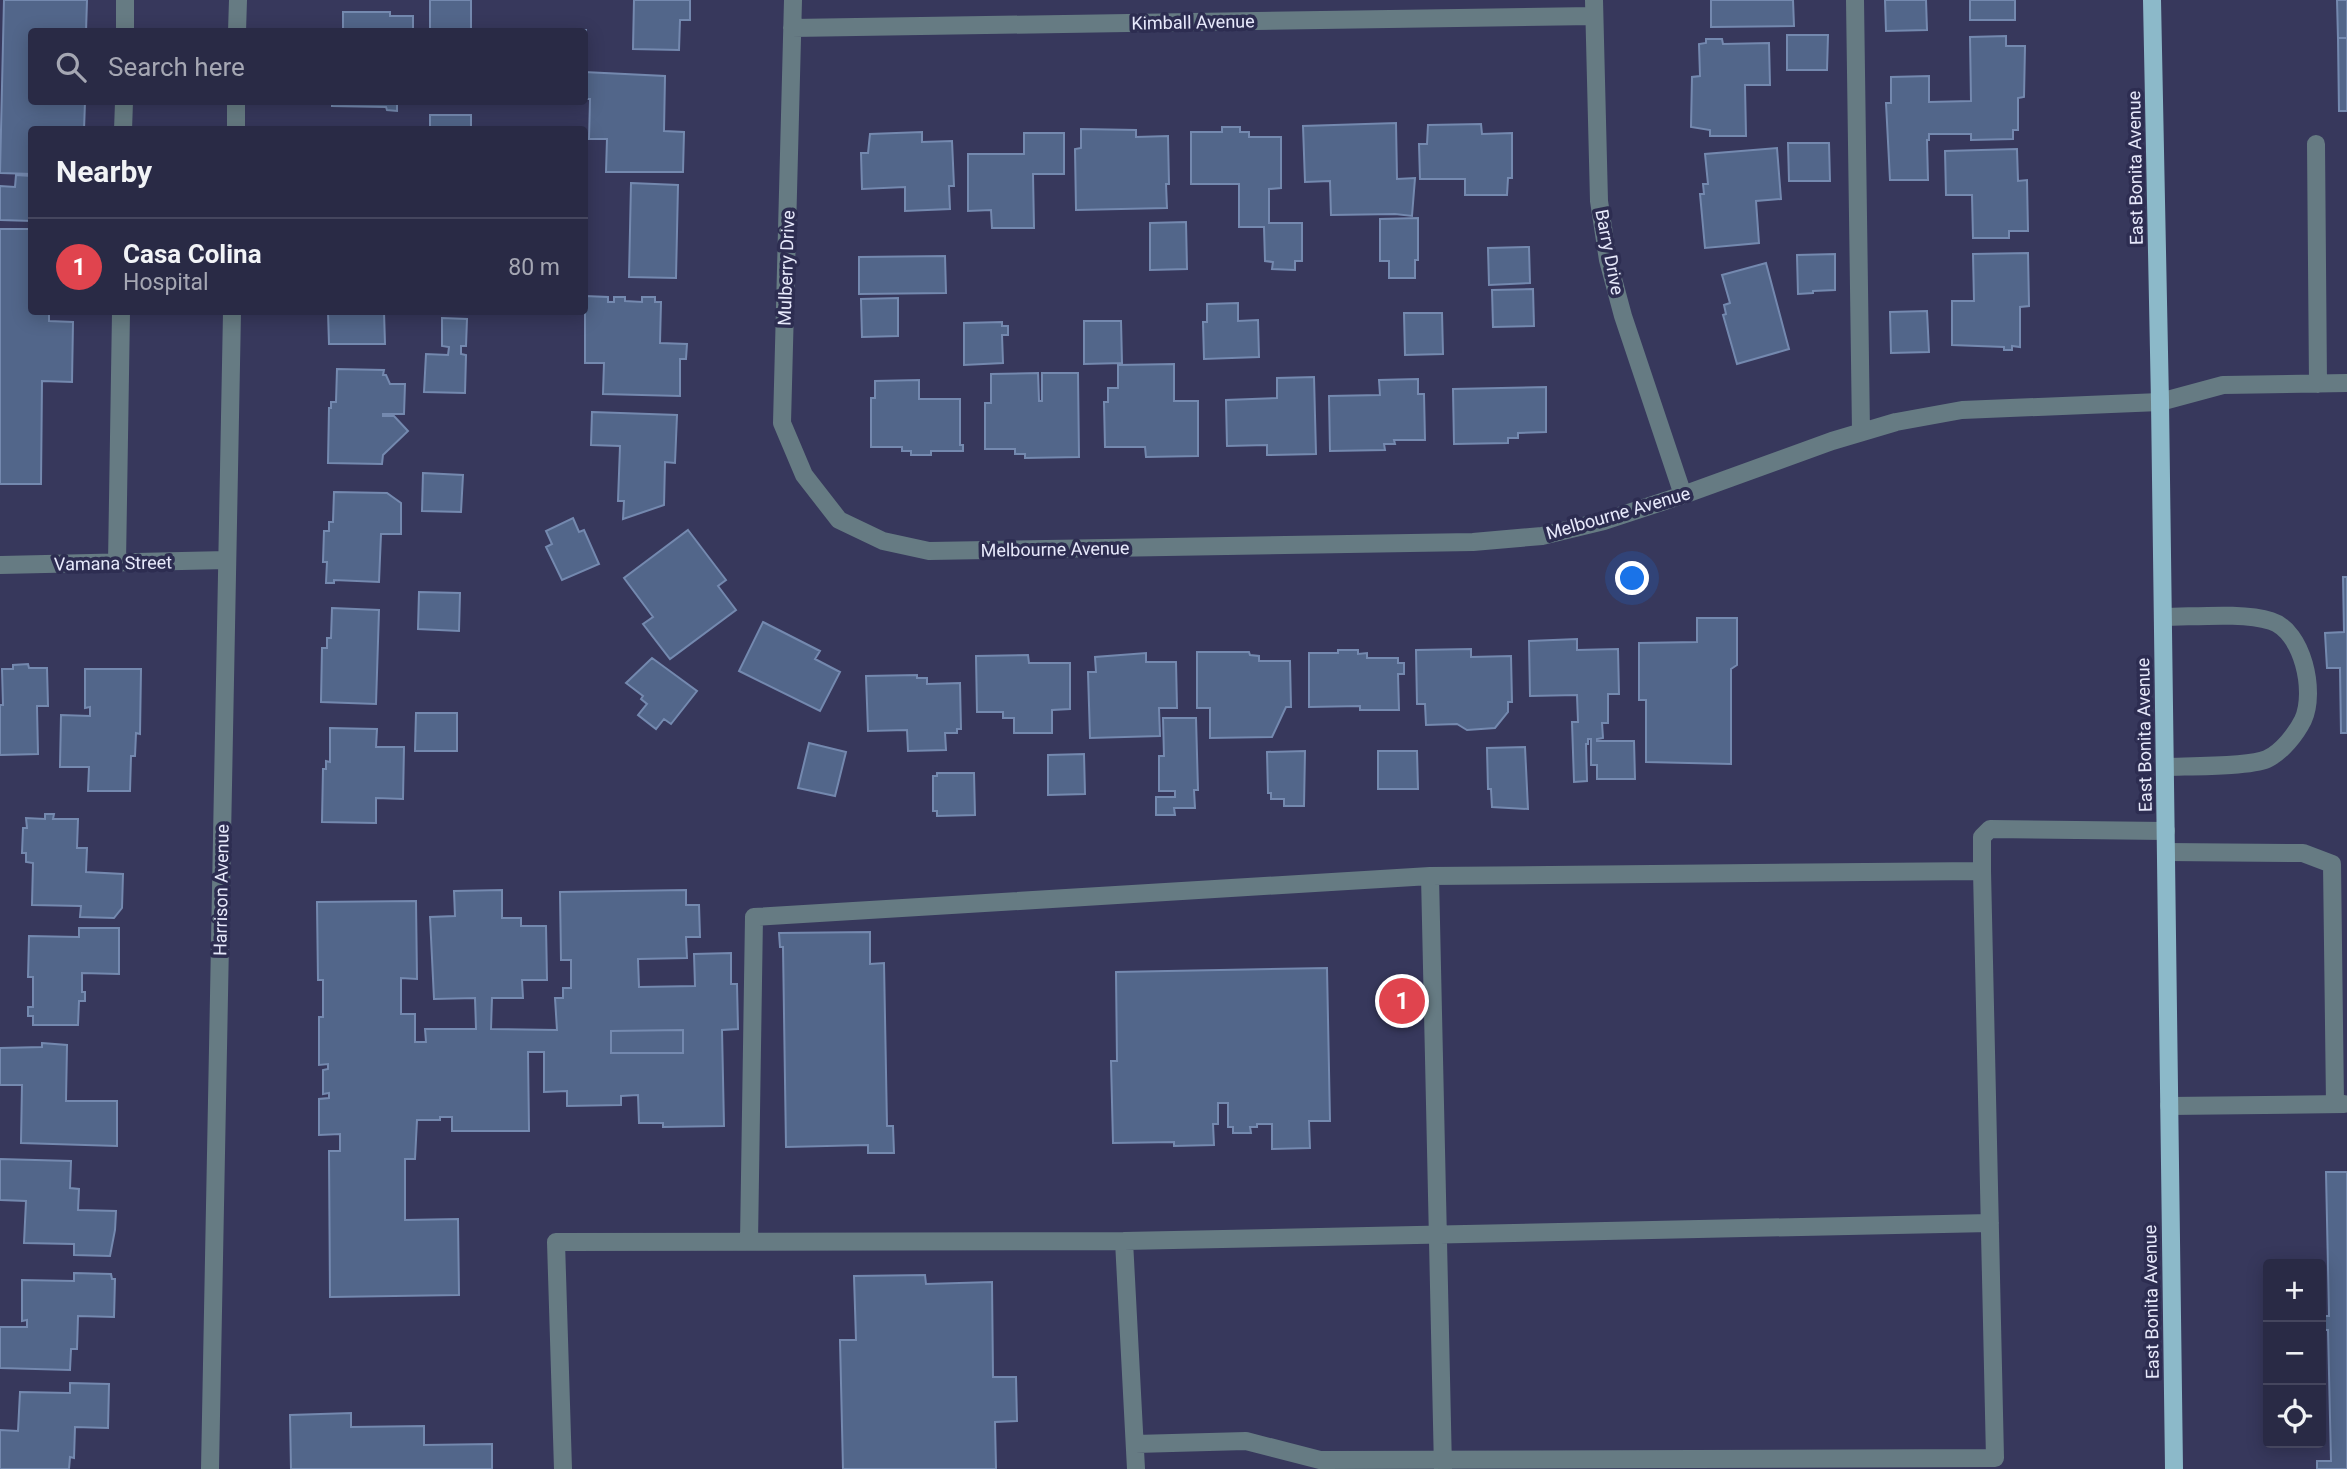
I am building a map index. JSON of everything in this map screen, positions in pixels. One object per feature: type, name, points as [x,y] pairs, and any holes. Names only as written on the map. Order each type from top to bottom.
[{"type":"main road","name":"East Bonita Avenue","points":[[2152,0],[2174,1469]]},
{"type":"street","points":[[125,0],[125,28]]},
{"type":"street","points":[[237,28],[238,0]]},
{"type":"street","name":"Mulberry Drive","points":[[793,0],[782,424],[804,475],[839,520]]},
{"type":"street","points":[[1855,0],[1861,432]]},
{"type":"street","name":"Kimball Avenue","points":[[792,28],[1594,8]]},
{"type":"street","name":"Barry Drive","points":[[1594,8],[1599,201],[1608,260],[1623,316],[1684,495]]},
{"type":"street","points":[[123,126],[124,105]]},
{"type":"street","points":[[236,105],[236,126]]},
{"type":"street","points":[[2316,144],[2318,384]]},
{"type":"street","points":[[117,563],[121,315]]},
{"type":"street","name":"Harrison Avenue","points":[[210,1469],[232,315]]},
{"type":"street","name":"Melbourne Avenue","points":[[839,520],[883,541],[929,551],[1473,542],[1542,536],[1604,521],[1896,422],[1962,410],[2160,402],[2223,386],[2347,383]]},
{"type":"street","name":"Vamana Street","points":[[0,565],[227,560]]},
{"type":"street","points":[[2163,617],[2248,617],[2273,621],[2292,637],[2304,661],[2308,697],[2304,718],[2289,741],[2267,759],[2239,764],[2165,767]]},
{"type":"street","points":[[1135,1444],[1247,1441],[1320,1460],[1443,1464],[1775,1463],[1995,1458],[1982,837],[1990,829],[2166,831]]},
{"type":"street","points":[[2166,852],[2303,853],[2332,864],[2341,1104],[2169,1106]]},
{"type":"street","points":[[749,1242],[754,917],[1430,876],[1982,871]]},
{"type":"street","points":[[1430,876],[1443,1464]]},
{"type":"street","points":[[563,1469],[556,1242],[1124,1241],[1990,1223]]},
{"type":"street","points":[[1124,1241],[1136,1469]]},
{"type":"building","points":[[4,0],[87,0],[86,28],[28,28],[28,105],[85,105],[84,126],[28,126],[28,174],[0,173]]},
{"type":"building","points":[[430,0],[471,0],[471,28],[430,28]]},
{"type":"building","points":[[634,0],[690,0],[690,20],[680,20],[679,50],[633,49]]},
{"type":"building","points":[[1711,0],[1793,0],[1794,26],[1711,27]]},
{"type":"building","points":[[1885,0],[1926,0],[1927,30],[1886,31]]},
{"type":"building","points":[[1970,0],[2015,0],[2015,20],[1970,20]]},
{"type":"building","points":[[2337,0],[2347,0],[2347,38],[2338,38]]},
{"type":"building","points":[[343,12],[390,12],[390,16],[413,16],[413,28],[343,28]]},
{"type":"building","points":[[1787,35],[1828,35],[1827,70],[1787,70]]},
{"type":"building","points":[[2006,36],[2006,46],[2025,46],[2024,97],[2018,98],[2018,130],[2013,130],[2013,139],[1971,140],[1971,134],[1929,134],[1928,180],[1890,180],[1886,103],[1891,103],[1891,77],[1929,76],[1929,102],[1971,101],[1970,37]]},
{"type":"building","points":[[2338,38],[2347,38],[2347,111],[2339,111]]},
{"type":"building","points":[[1706,39],[1722,39],[1723,44],[1769,43],[1770,85],[1745,85],[1746,136],[1710,136],[1710,130],[1691,127],[1692,77],[1700,76],[1699,44],[1706,43]]},
{"type":"building","points":[[588,72],[665,76],[664,131],[684,132],[683,172],[606,172],[607,139],[589,139]]},
{"type":"building","points":[[397,105],[397,111],[387,110],[386,107],[332,106]]},
{"type":"building","points":[[430,115],[471,115],[471,126],[430,126]]},
{"type":"building","points":[[1396,123],[1397,179],[1415,178],[1412,216],[1331,215],[1330,181],[1305,182],[1303,126]]},
{"type":"building","points":[[1481,124],[1482,134],[1512,133],[1512,178],[1508,178],[1507,195],[1465,195],[1465,179],[1420,179],[1419,144],[1427,144],[1428,125]]},
{"type":"building","points":[[1222,127],[1240,127],[1240,132],[1249,132],[1249,137],[1281,137],[1281,188],[1269,189],[1269,223],[1302,223],[1302,261],[1295,261],[1295,270],[1272,269],[1273,262],[1265,261],[1264,227],[1239,227],[1239,184],[1191,184],[1191,132],[1222,132]]},
{"type":"building","points":[[1081,129],[1136,130],[1136,137],[1168,136],[1167,208],[1076,210],[1075,149],[1081,148]]},
{"type":"building","points":[[922,132],[922,142],[952,141],[954,186],[949,186],[950,209],[905,211],[905,187],[862,189],[861,153],[868,153],[870,134]]},
{"type":"building","points":[[1024,133],[1064,133],[1064,174],[1033,174],[1034,228],[992,228],[991,210],[968,211],[968,154],[1024,154]]},
{"type":"building","points":[[1788,143],[1829,143],[1830,181],[1789,181]]},
{"type":"building","points":[[1777,148],[1781,199],[1756,201],[1759,243],[1705,248],[1700,194],[1704,194],[1703,184],[1708,184],[1705,154]]},
{"type":"building","points":[[2017,149],[2018,181],[2027,180],[2028,231],[2009,231],[2009,238],[1973,238],[1972,195],[1946,195],[1945,151]]},
{"type":"building","points":[[16,175],[28,176],[28,221],[0,220],[0,186],[15,187]]},
{"type":"building","points":[[631,183],[678,185],[676,278],[629,277]]},
{"type":"building","points":[[1418,218],[1415,278],[1389,278],[1389,261],[1380,261],[1380,219]]},
{"type":"building","points":[[1186,222],[1187,269],[1150,270],[1150,223]]},
{"type":"building","points":[[0,229],[28,229],[28,315],[49,315],[49,321],[73,322],[72,382],[42,381],[41,484],[0,484]]},
{"type":"building","points":[[1529,247],[1530,283],[1489,285],[1488,248]]},
{"type":"building","points":[[2028,253],[2029,306],[2020,307],[2020,347],[2012,346],[2012,350],[2004,350],[2004,347],[1952,345],[1952,301],[1974,301],[1973,254]]},
{"type":"building","points":[[1835,254],[1835,290],[1798,294],[1797,255]]},
{"type":"building","points":[[945,256],[946,293],[859,294],[859,257]]},
{"type":"building","points":[[1766,263],[1789,349],[1737,364],[1723,315],[1726,314],[1724,305],[1730,303],[1722,275]]},
{"type":"building","points":[[1533,289],[1534,326],[1493,327],[1492,290]]},
{"type":"building","points":[[588,296],[608,297],[608,302],[614,302],[614,297],[642,302],[642,297],[655,297],[655,302],[661,302],[660,343],[687,344],[686,359],[680,359],[680,396],[603,394],[604,363],[585,363],[585,315],[588,315]]},
{"type":"building","points":[[898,298],[898,336],[862,337],[861,299]]},
{"type":"building","points":[[1238,303],[1238,321],[1258,320],[1259,357],[1204,359],[1203,322],[1207,322],[1207,304]]},
{"type":"building","points":[[1927,311],[1929,352],[1891,353],[1890,312]]},
{"type":"building","points":[[1404,313],[1442,313],[1443,354],[1405,355]]},
{"type":"building","points":[[328,315],[384,315],[385,344],[329,344]]},
{"type":"building","points":[[442,318],[467,319],[466,346],[461,346],[461,354],[466,355],[465,393],[424,392],[426,354],[448,355],[449,347],[442,346]]},
{"type":"building","points":[[1084,321],[1121,321],[1122,363],[1084,364]]},
{"type":"building","points":[[1002,322],[1002,326],[1008,326],[1008,335],[1002,335],[1003,363],[964,365],[964,323]]},
{"type":"building","points":[[1174,364],[1174,401],[1198,401],[1198,456],[1146,457],[1145,447],[1105,447],[1104,402],[1108,402],[1108,388],[1118,388],[1118,365]]},
{"type":"building","points":[[337,369],[384,370],[383,375],[386,375],[390,384],[405,384],[404,414],[383,416],[394,416],[408,431],[383,455],[382,464],[328,463],[329,408],[331,402],[336,402]]},
{"type":"building","points":[[1038,373],[1039,401],[1042,401],[1042,373],[1078,373],[1079,457],[1025,458],[1025,454],[1015,454],[1015,449],[985,449],[985,403],[991,403],[991,374]]},
{"type":"building","points":[[1314,377],[1316,454],[1267,455],[1267,445],[1227,446],[1226,400],[1277,398],[1277,378]]},
{"type":"building","points":[[1418,379],[1418,394],[1424,394],[1425,440],[1394,440],[1395,444],[1384,444],[1385,450],[1330,451],[1329,396],[1380,395],[1379,380]]},
{"type":"building","points":[[919,380],[919,399],[960,399],[960,445],[963,445],[963,451],[931,451],[931,455],[911,455],[911,451],[902,451],[902,447],[871,447],[871,398],[875,398],[875,381]]},
{"type":"building","points":[[1546,387],[1546,432],[1518,433],[1518,438],[1508,438],[1508,443],[1454,444],[1453,389]]},
{"type":"building","points":[[592,412],[677,415],[675,463],[665,462],[664,505],[623,519],[624,501],[618,501],[620,446],[591,445]]},
{"type":"building","points":[[423,473],[463,475],[461,512],[422,511]]},
{"type":"building","points":[[334,492],[387,493],[401,503],[401,534],[381,534],[379,582],[334,580],[334,583],[326,583],[327,562],[323,562],[324,531],[329,531],[329,522],[333,522]]},
{"type":"building","points":[[573,518],[579,532],[584,530],[599,564],[562,580],[546,547],[552,544],[546,531]]},
{"type":"building","points":[[688,530],[726,580],[718,586],[736,610],[670,659],[643,624],[653,617],[624,578]]},
{"type":"building","points":[[2343,577],[2347,577],[2347,733],[2341,733],[2340,668],[2327,668],[2325,633],[2344,632]]},
{"type":"building","points":[[419,592],[460,593],[459,631],[418,629]]},
{"type":"building","points":[[332,608],[379,610],[376,704],[321,702],[322,648],[327,648],[327,638],[331,638]]},
{"type":"building","points":[[1697,618],[1737,618],[1737,665],[1731,669],[1731,764],[1646,762],[1646,700],[1639,700],[1639,643],[1697,642]]},
{"type":"building","points":[[763,622],[820,651],[815,659],[840,672],[820,711],[739,671]]},
{"type":"building","points":[[1577,639],[1577,650],[1618,649],[1619,694],[1608,694],[1608,723],[1602,723],[1603,738],[1597,741],[1634,741],[1635,779],[1597,779],[1597,765],[1591,765],[1591,739],[1588,739],[1587,781],[1574,782],[1572,722],[1578,722],[1577,695],[1530,696],[1529,641]]},
{"type":"building","points":[[1471,649],[1471,657],[1511,656],[1512,702],[1508,702],[1508,712],[1495,728],[1467,730],[1457,724],[1426,725],[1425,704],[1417,704],[1416,650]]},
{"type":"building","points":[[1338,650],[1358,650],[1358,654],[1367,653],[1367,658],[1398,658],[1398,663],[1404,663],[1404,674],[1398,674],[1399,710],[1360,710],[1360,706],[1309,707],[1309,653],[1338,653]]},
{"type":"building","points":[[1197,652],[1249,652],[1250,655],[1259,656],[1259,661],[1290,661],[1291,707],[1286,707],[1272,737],[1210,738],[1210,708],[1197,708]]},
{"type":"building","points":[[1146,653],[1146,662],[1176,662],[1177,708],[1159,708],[1160,736],[1090,738],[1088,672],[1096,672],[1095,657]]},
{"type":"building","points":[[1028,655],[1029,663],[1070,663],[1070,709],[1052,710],[1052,733],[1014,733],[1014,718],[1003,718],[1003,712],[977,712],[976,656]]},
{"type":"building","points":[[652,658],[697,691],[671,724],[664,719],[656,729],[638,715],[647,704],[641,699],[643,696],[626,683]]},
{"type":"building","points":[[28,664],[29,668],[47,668],[48,706],[37,706],[38,754],[0,755],[2,669]]},
{"type":"building","points":[[85,669],[141,669],[140,734],[136,733],[135,756],[131,756],[130,791],[88,791],[89,767],[60,767],[61,715],[90,716],[90,707],[85,708]]},
{"type":"building","points":[[917,675],[917,678],[927,678],[927,684],[960,683],[961,729],[957,729],[957,733],[945,733],[946,750],[908,751],[907,730],[868,731],[866,676]]},
{"type":"building","points":[[416,713],[457,713],[457,751],[415,751]]},
{"type":"building","points":[[1163,718],[1196,718],[1198,790],[1194,790],[1195,808],[1174,808],[1175,815],[1156,815],[1156,797],[1175,797],[1175,791],[1159,791],[1159,756],[1164,756]]},
{"type":"building","points":[[330,728],[377,729],[376,747],[404,747],[403,799],[376,798],[376,823],[322,822],[323,769],[326,769],[326,761],[330,762]]},
{"type":"building","points":[[809,743],[846,752],[835,796],[798,788]]},
{"type":"building","points":[[1525,747],[1528,809],[1492,807],[1491,789],[1488,789],[1487,748]]},
{"type":"building","points":[[1305,751],[1304,806],[1284,806],[1284,799],[1271,799],[1271,793],[1268,793],[1267,752]]},
{"type":"building","points":[[1378,751],[1417,751],[1418,789],[1378,789]]},
{"type":"building","points":[[1084,754],[1085,794],[1048,795],[1048,755]]},
{"type":"building","points":[[937,773],[974,773],[975,815],[937,816],[937,811],[933,811],[933,776],[937,776]]},
{"type":"building","points":[[45,814],[54,814],[53,819],[78,819],[77,848],[87,848],[86,872],[123,874],[122,908],[114,918],[80,917],[81,906],[32,905],[33,863],[26,862],[26,853],[22,853],[23,828],[27,828],[26,818],[45,819]]},
{"type":"building","points":[[502,890],[502,918],[521,918],[521,926],[546,926],[547,980],[522,980],[523,998],[492,998],[491,1029],[557,1030],[555,998],[563,998],[563,988],[571,988],[571,960],[561,960],[560,892],[686,890],[686,905],[699,905],[700,937],[686,937],[687,958],[638,959],[639,987],[695,986],[694,954],[731,953],[731,984],[737,984],[738,1029],[722,1030],[724,1126],[663,1127],[663,1123],[639,1123],[638,1095],[621,1096],[621,1105],[567,1106],[567,1091],[544,1092],[544,1052],[528,1052],[529,1131],[452,1131],[452,1117],[417,1120],[415,1159],[405,1159],[405,1220],[458,1219],[459,1295],[330,1297],[329,1151],[340,1151],[340,1134],[319,1135],[319,1099],[329,1098],[329,1093],[323,1094],[323,1070],[328,1069],[328,1064],[319,1065],[319,1017],[323,1017],[323,980],[318,980],[317,902],[416,901],[417,979],[401,978],[401,1014],[415,1014],[415,1042],[426,1042],[425,1029],[476,1029],[475,998],[434,999],[430,917],[455,916],[454,891]],"holes":[[[683,1030],[683,1053],[611,1053],[611,1031]]]},
{"type":"building","points":[[79,928],[119,928],[119,974],[82,973],[85,1001],[79,1001],[78,1025],[33,1025],[33,1016],[28,1016],[28,1007],[33,1007],[33,977],[28,977],[29,936],[79,937]]},
{"type":"building","points":[[870,932],[870,964],[884,963],[887,1126],[893,1126],[894,1153],[868,1153],[868,1145],[786,1147],[783,947],[780,947],[779,933]]},
{"type":"building","points":[[1327,968],[1330,1121],[1309,1121],[1310,1148],[1272,1149],[1272,1124],[1250,1127],[1251,1133],[1233,1133],[1233,1127],[1228,1127],[1228,1103],[1218,1103],[1218,1124],[1213,1124],[1214,1145],[1174,1146],[1174,1142],[1113,1143],[1111,1061],[1117,1061],[1116,972]]},
{"type":"building","points":[[683,1030],[683,1053],[611,1053],[611,1031]]},
{"type":"building","points":[[42,1043],[67,1045],[66,1101],[117,1101],[117,1146],[21,1143],[22,1085],[0,1085],[0,1048],[42,1047]]},
{"type":"building","points":[[0,1159],[71,1161],[70,1188],[79,1189],[78,1210],[116,1211],[110,1256],[74,1255],[74,1244],[24,1243],[26,1201],[0,1200]]},
{"type":"building","points":[[2326,1172],[2347,1172],[2347,1469],[2317,1469],[2317,1461],[2331,1461],[2326,1330],[2326,1316],[2329,1316]]},
{"type":"building","points":[[74,1273],[111,1274],[112,1279],[115,1279],[114,1317],[78,1316],[77,1349],[71,1349],[70,1370],[0,1368],[0,1327],[27,1327],[27,1320],[22,1321],[22,1280],[74,1281]]},
{"type":"building","points":[[925,1275],[926,1284],[992,1282],[993,1377],[1016,1377],[1017,1421],[995,1422],[996,1469],[843,1469],[840,1340],[856,1340],[854,1276]]},
{"type":"building","points":[[70,1383],[109,1384],[108,1428],[75,1427],[74,1458],[70,1457],[69,1469],[0,1469],[0,1430],[18,1431],[20,1392],[70,1393]]},
{"type":"building","points":[[351,1413],[351,1427],[424,1426],[424,1445],[492,1444],[492,1469],[291,1469],[290,1415]]},
{"type":"place","name":"Casa Colina","points":[[1402,1001]]}]
